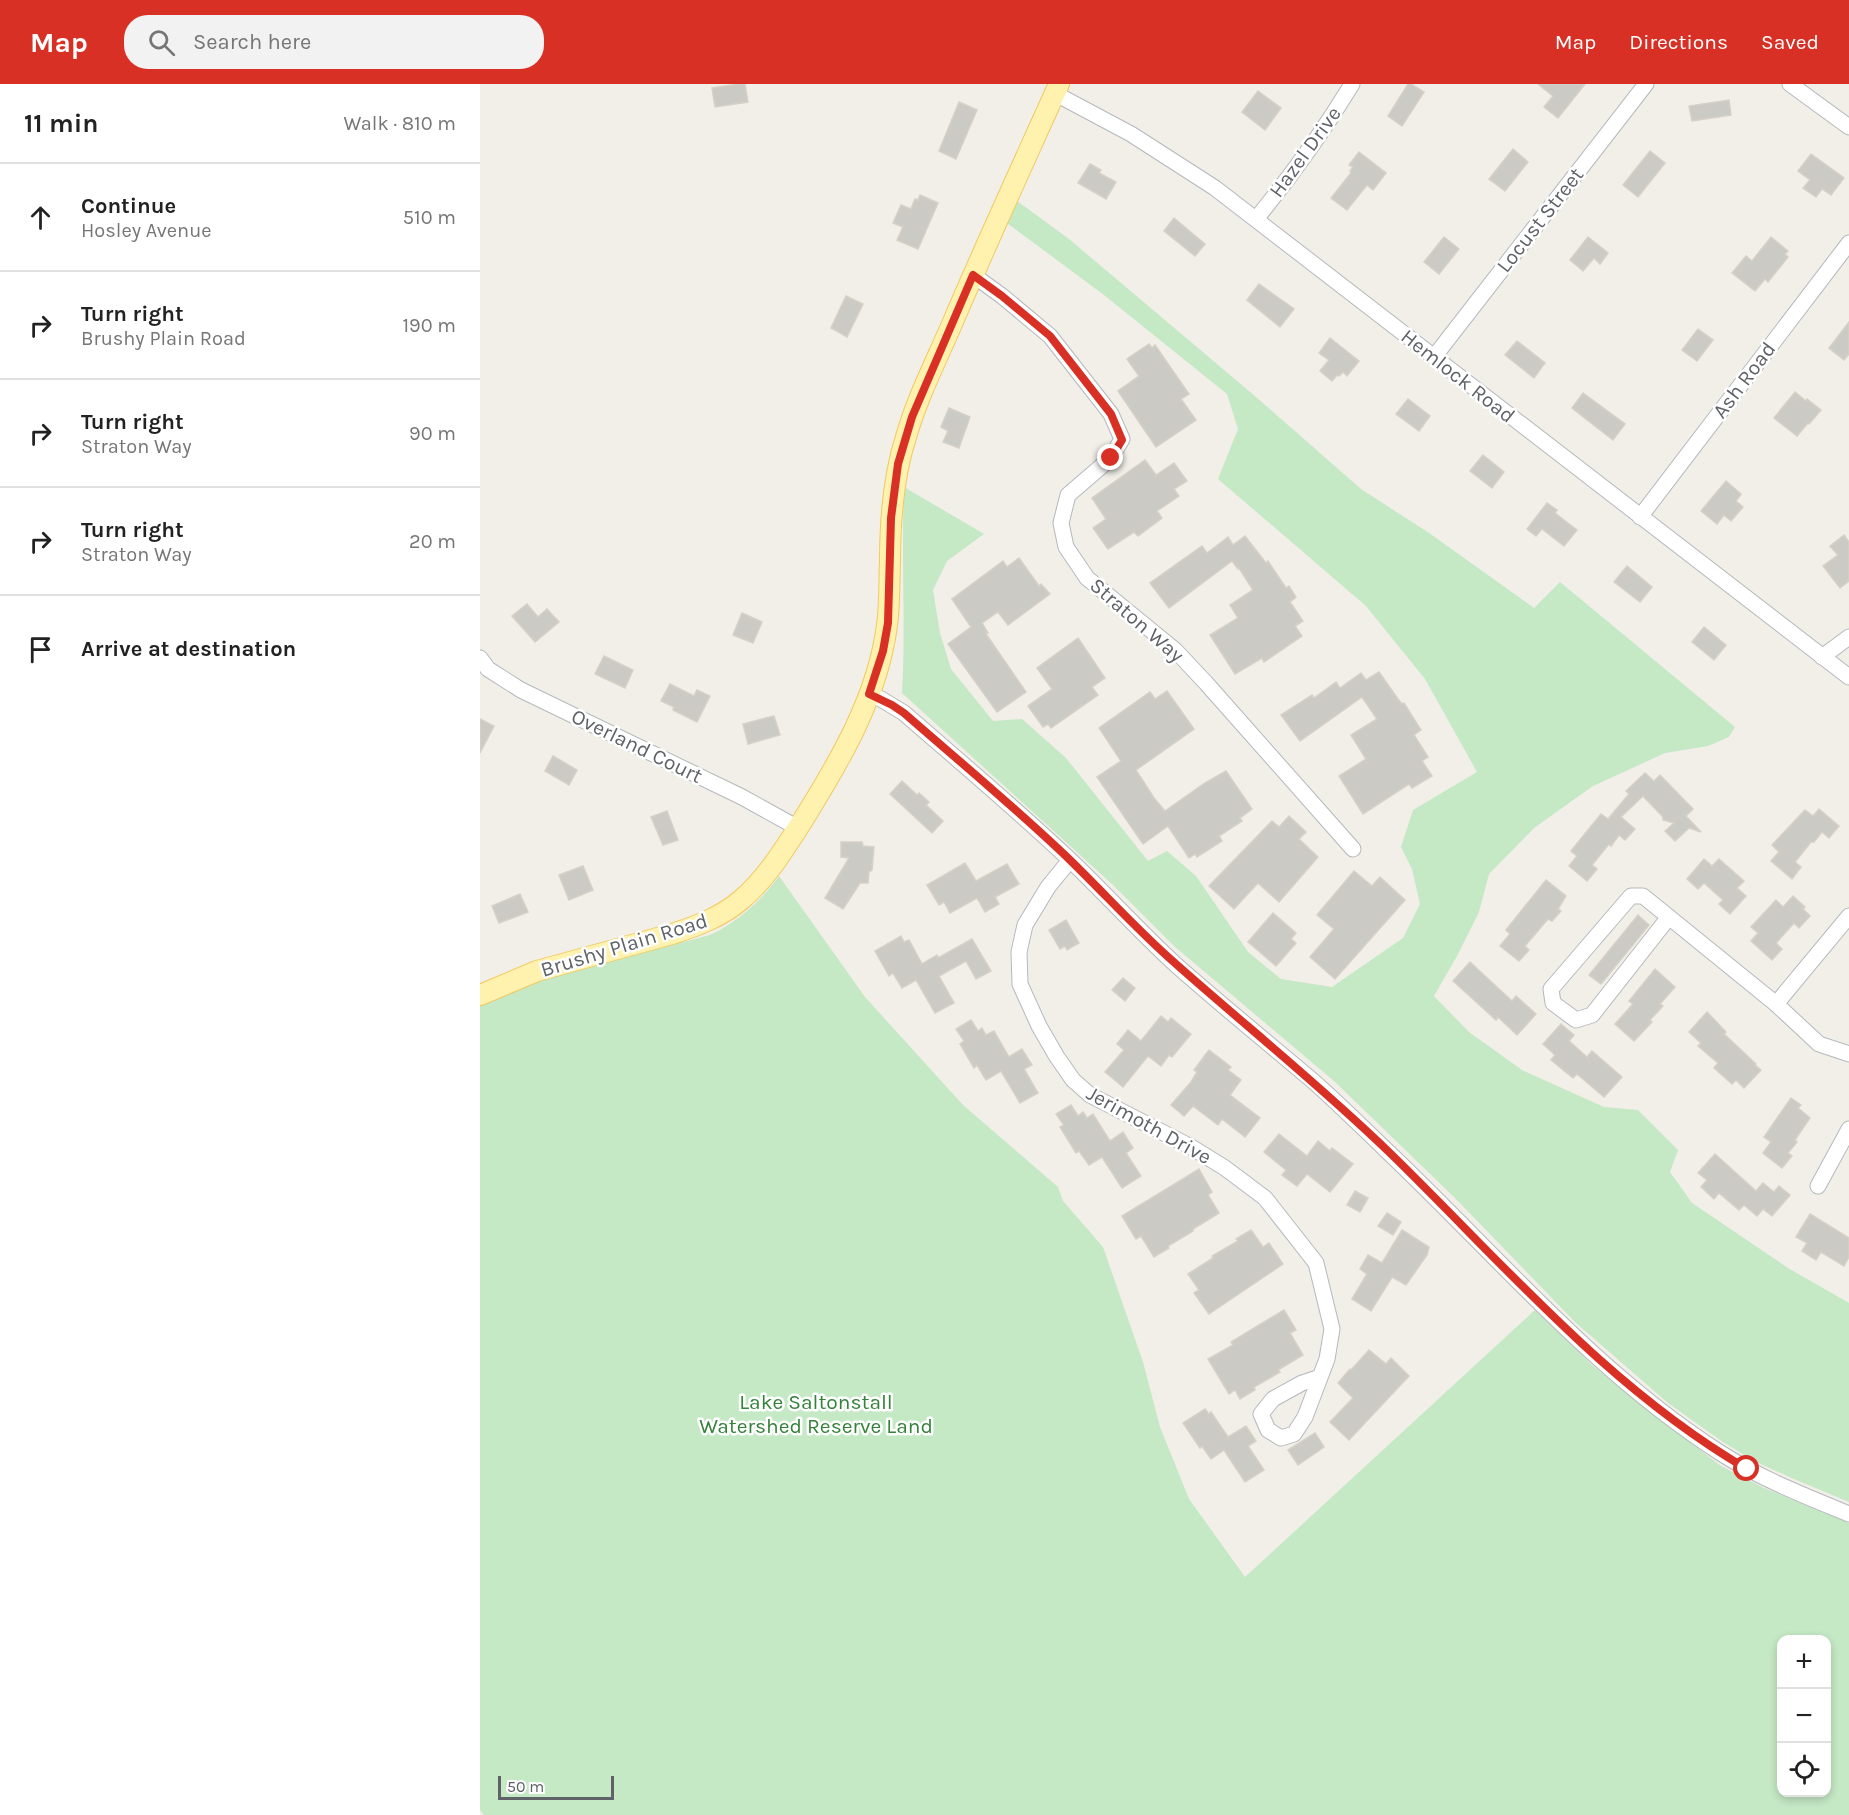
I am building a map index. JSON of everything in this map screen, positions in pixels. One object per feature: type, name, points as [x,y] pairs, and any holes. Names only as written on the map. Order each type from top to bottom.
[{"type":"main road","name":"Brushy Plain Road","points":[[480,995],[537,971],[672,934],[708,921],[730,909],[760,881],[798,828],[846,747],[869,694],[883,651],[888,623],[891,518],[898,464],[912,417],[1056,89]]},
{"type":"street","name":"Hazel Drive","points":[[1256,219],[1290,178],[1352,84]]},
{"type":"street","name":"Locust Street","points":[[1434,357],[1646,84]]},
{"type":"street","points":[[1790,84],[1849,127]]},
{"type":"street","name":"Hemlock Road","points":[[1056,89],[1177,162],[1256,219],[1849,677]]},
{"type":"street","name":"Ash Road","points":[[1640,517],[1849,243]]},
{"type":"street","name":"Straton Way","points":[[973,275],[1050,336],[1111,414],[1122,440],[1111,458],[1068,495],[1061,523],[1066,547],[1087,578],[1174,650],[1206,683],[1353,849]]},
{"type":"street","points":[[1822,657],[1849,637]]},
{"type":"street","name":"Overland Court","points":[[480,658],[488,669],[521,690],[742,797],[798,828]]},
{"type":"street","points":[[869,694],[904,713],[1070,860],[1174,963],[1316,1083],[1560,1324],[1633,1388],[1720,1453],[1780,1485],[1849,1514]]},
{"type":"street","name":"Jerimoth Drive","points":[[1070,860],[1048,887],[1025,925],[1019,952],[1020,984],[1039,1026],[1073,1080],[1090,1095],[1191,1147],[1225,1168],[1265,1198],[1291,1229],[1316,1263],[1332,1329],[1327,1359],[1320,1377]]},
{"type":"street","points":[[1669,917],[1592,1016],[1576,1020],[1553,1003],[1551,989],[1631,896],[1643,896],[1669,917],[1776,1004],[1819,1044],[1849,1054]]},
{"type":"street","points":[[1776,1004],[1849,916]]},
{"type":"street","points":[[1818,1186],[1849,1130]]},
{"type":"green space","points":[[1017,201],[1069,239],[1361,489],[1429,533],[1534,608],[1560,582],[1735,727],[1729,737],[1708,746],[1665,753],[1593,786],[1534,828],[1489,874],[1479,912],[1434,996],[1469,1032],[1522,1070],[1604,1107],[1638,1110],[1678,1150],[1670,1172],[1692,1203],[1788,1268],[1849,1303],[1849,1502],[1756,1462],[1668,1403],[1576,1323],[1454,1197],[1334,1081],[1174,946],[1112,884],[902,693],[904,487],[984,534],[947,561],[933,590],[940,633],[951,669],[993,721],[1022,719],[1066,758],[1148,861],[1167,851],[1196,876],[1248,952],[1281,979],[1332,987],[1403,938],[1420,904],[1412,869],[1401,847],[1413,810],[1477,772],[1425,679],[1366,606],[1218,479],[1238,429],[1227,394],[1104,295],[1007,223]]},
{"type":"green space","name":"Lake Saltonstall Watershed Reserve Land","points":[[779,876],[865,997],[963,1105],[1058,1187],[1063,1201],[1103,1247],[1143,1362],[1160,1427],[1189,1499],[1245,1577],[1535,1310],[1592,1365],[1721,1466],[1764,1488],[1849,1523],[1849,1815],[484,1815],[480,1810],[480,1005],[547,978],[710,935],[739,917],[757,902]]},
{"type":"building","points":[[745,84],[748,102],[715,107],[712,88]]},
{"type":"building","points":[[1408,84],[1424,92],[1402,126],[1388,116]]},
{"type":"building","points":[[1538,84],[1585,84],[1558,118],[1544,107],[1553,96]]},
{"type":"building","points":[[1258,91],[1281,108],[1265,130],[1242,112]]},
{"type":"building","points":[[1729,100],[1731,115],[1692,121],[1689,106]]},
{"type":"building","points":[[959,102],[977,110],[956,159],[939,151]]},
{"type":"building","points":[[1513,149],[1528,162],[1505,191],[1489,179]]},
{"type":"building","points":[[1650,151],[1665,163],[1638,197],[1623,185]]},
{"type":"building","points":[[1359,152],[1386,173],[1373,190],[1367,185],[1347,210],[1331,198],[1351,173],[1353,167],[1349,165]]},
{"type":"building","points":[[1811,154],[1844,178],[1831,195],[1822,189],[1816,197],[1803,188],[1810,180],[1798,171]]},
{"type":"building","points":[[1090,164],[1101,170],[1099,173],[1116,182],[1106,199],[1078,183]]},
{"type":"building","points":[[920,195],[938,203],[918,249],[897,240],[903,227],[893,223],[901,205],[911,209],[915,199],[918,200]]},
{"type":"building","points":[[1174,218],[1205,244],[1195,256],[1164,231]]},
{"type":"building","points":[[1444,237],[1459,249],[1439,274],[1424,262]]},
{"type":"building","points":[[1588,237],[1608,253],[1600,264],[1594,258],[1583,271],[1570,260]]},
{"type":"building","points":[[1771,237],[1788,251],[1785,254],[1788,257],[1768,282],[1765,279],[1755,291],[1732,273],[1746,256],[1752,261]]},
{"type":"building","points":[[1259,284],[1294,309],[1280,327],[1247,300]]},
{"type":"building","points":[[846,296],[863,304],[847,337],[831,328]]},
{"type":"building","points":[[1849,322],[1849,354],[1844,360],[1829,348]]},
{"type":"building","points":[[1698,329],[1713,340],[1697,361],[1682,350]]},
{"type":"building","points":[[1330,338],[1359,361],[1347,376],[1343,372],[1332,381],[1320,371],[1329,360],[1319,353]]},
{"type":"building","points":[[1517,341],[1545,363],[1534,378],[1505,355]]},
{"type":"building","points":[[1149,344],[1152,348],[1155,345],[1189,394],[1181,399],[1196,420],[1156,447],[1118,391],[1139,376],[1127,359]]},
{"type":"building","points":[[1795,392],[1821,410],[1797,436],[1774,418]]},
{"type":"building","points":[[1583,393],[1625,424],[1613,440],[1572,408]]},
{"type":"building","points":[[1408,399],[1430,416],[1419,431],[1396,414]]},
{"type":"building","points":[[949,408],[970,417],[959,448],[943,442],[948,431],[941,427]]},
{"type":"building","points":[[1483,455],[1504,472],[1492,488],[1470,471]]},
{"type":"building","points":[[1145,460],[1156,475],[1174,463],[1187,481],[1174,489],[1179,496],[1157,511],[1162,518],[1138,536],[1134,532],[1108,549],[1093,528],[1106,519],[1092,498]]},
{"type":"building","points":[[1726,481],[1741,494],[1736,501],[1743,507],[1731,521],[1724,515],[1717,524],[1701,511]]},
{"type":"building","points":[[1547,503],[1557,510],[1555,513],[1577,530],[1564,546],[1542,529],[1536,536],[1527,529]]},
{"type":"building","points":[[1844,535],[1849,542],[1849,581],[1840,588],[1823,566],[1838,555],[1830,546]]},
{"type":"building","points":[[1245,536],[1266,563],[1268,561],[1286,588],[1289,586],[1296,597],[1290,602],[1303,621],[1295,626],[1302,636],[1264,662],[1262,658],[1235,674],[1210,635],[1238,618],[1230,605],[1253,590],[1239,568],[1232,561],[1169,608],[1150,583],[1202,546],[1207,553],[1228,537],[1233,545]]},
{"type":"building","points":[[1019,558],[1039,586],[1041,584],[1050,594],[1008,625],[998,612],[982,623],[988,633],[986,634],[1026,692],[997,712],[948,644],[971,627],[952,599],[1003,561],[1007,567]]},
{"type":"building","points":[[1627,566],[1652,587],[1640,602],[1614,582]]},
{"type":"building","points":[[527,604],[538,617],[547,609],[559,622],[535,642],[512,616]]},
{"type":"building","points":[[742,613],[762,622],[753,643],[733,635]]},
{"type":"building","points":[[1704,627],[1726,645],[1714,660],[1692,642]]},
{"type":"building","points":[[1078,638],[1105,678],[1092,687],[1098,695],[1051,728],[1048,724],[1043,727],[1028,706],[1052,689],[1037,668]]},
{"type":"building","points":[[604,656],[633,670],[625,688],[595,674]]},
{"type":"building","points":[[1379,672],[1402,704],[1404,703],[1421,730],[1414,735],[1428,757],[1422,761],[1432,776],[1412,788],[1409,784],[1363,814],[1339,776],[1366,759],[1351,735],[1377,719],[1362,697],[1300,741],[1281,715],[1312,695],[1314,698],[1336,682],[1340,688],[1361,673],[1366,680]]},
{"type":"building","points":[[670,684],[694,696],[697,690],[710,696],[697,722],[661,701]]},
{"type":"building","points":[[1167,691],[1194,729],[1136,770],[1154,798],[1165,811],[1226,771],[1252,809],[1240,818],[1242,821],[1219,836],[1222,841],[1197,857],[1195,854],[1189,858],[1168,826],[1143,844],[1097,777],[1121,761],[1099,728],[1150,692],[1155,699]]},
{"type":"building","points":[[774,716],[780,735],[748,744],[743,724]]},
{"type":"building","points":[[480,719],[494,726],[480,753]]},
{"type":"building","points":[[553,756],[577,770],[569,785],[545,771]]},
{"type":"building","points":[[1645,773],[1654,781],[1660,775],[1693,809],[1686,816],[1701,832],[1689,828],[1675,841],[1665,831],[1674,823],[1663,820],[1663,817],[1643,796],[1621,817],[1635,829],[1625,840],[1619,835],[1611,846],[1609,844],[1592,865],[1597,869],[1587,881],[1569,866],[1577,856],[1571,851],[1601,814],[1608,819],[1629,794],[1626,791]]},
{"type":"building","points":[[902,781],[917,795],[919,793],[929,802],[926,805],[943,821],[932,833],[890,794]]},
{"type":"building","points":[[1819,809],[1839,826],[1829,838],[1822,832],[1814,842],[1811,842],[1795,862],[1801,867],[1792,879],[1771,861],[1779,852],[1772,845],[1805,810],[1813,816]]},
{"type":"building","points":[[667,811],[678,840],[663,845],[651,817]]},
{"type":"building","points":[[1289,816],[1306,832],[1299,839],[1318,857],[1279,902],[1258,883],[1234,909],[1209,886],[1272,821],[1279,827]]},
{"type":"building","points":[[841,842],[862,842],[863,846],[874,847],[872,870],[869,872],[868,883],[860,883],[843,909],[825,898],[849,858],[841,857]]},
{"type":"building","points":[[1704,859],[1712,866],[1719,859],[1744,881],[1737,888],[1746,896],[1730,914],[1719,904],[1723,900],[1704,883],[1698,889],[1687,879]]},
{"type":"building","points":[[965,863],[976,881],[1007,864],[1019,884],[995,897],[999,904],[985,912],[977,898],[950,913],[944,902],[939,905],[927,885]]},
{"type":"building","points":[[583,866],[593,890],[569,900],[559,875]]},
{"type":"building","points":[[1354,871],[1372,886],[1380,877],[1405,900],[1335,979],[1310,957],[1334,929],[1317,915]]},
{"type":"building","points":[[1546,880],[1566,896],[1558,909],[1561,911],[1552,921],[1548,919],[1525,946],[1529,950],[1519,961],[1500,946],[1510,934],[1506,930]]},
{"type":"building","points":[[520,894],[528,912],[499,923],[492,906]]},
{"type":"building","points":[[1793,896],[1805,907],[1803,909],[1810,916],[1799,928],[1794,923],[1776,943],[1782,949],[1772,960],[1751,941],[1758,933],[1751,927],[1776,900],[1783,907]]},
{"type":"building","points":[[1273,913],[1296,933],[1291,939],[1296,943],[1276,966],[1248,942]]},
{"type":"building","points":[[1638,915],[1649,925],[1601,984],[1589,975]]},
{"type":"building","points":[[1066,920],[1079,943],[1067,950],[1065,946],[1060,949],[1049,930]]},
{"type":"building","points":[[901,936],[904,942],[909,940],[922,964],[972,939],[991,971],[976,979],[966,961],[939,976],[954,1003],[935,1013],[916,980],[902,988],[893,973],[889,976],[875,951]]},
{"type":"building","points":[[1470,962],[1512,1001],[1516,996],[1536,1014],[1517,1035],[1498,1017],[1496,1020],[1453,981]]},
{"type":"building","points":[[1655,969],[1675,987],[1660,1004],[1663,1006],[1650,1020],[1652,1022],[1634,1041],[1615,1024],[1633,1004],[1629,1001]]},
{"type":"building","points":[[1123,978],[1135,988],[1125,1001],[1112,990]]},
{"type":"building","points":[[1707,1012],[1726,1032],[1724,1034],[1761,1070],[1744,1088],[1736,1080],[1732,1084],[1714,1068],[1718,1063],[1698,1046],[1701,1043],[1689,1032]]},
{"type":"building","points":[[1161,1016],[1168,1022],[1171,1018],[1191,1034],[1172,1057],[1169,1055],[1161,1066],[1148,1056],[1123,1087],[1105,1072],[1124,1050],[1117,1044],[1128,1030],[1141,1041]]},
{"type":"building","points":[[971,1020],[978,1031],[982,1028],[986,1035],[994,1031],[1009,1057],[1022,1049],[1032,1065],[1024,1069],[1038,1093],[1020,1103],[1001,1071],[986,1080],[977,1065],[974,1068],[960,1044],[964,1041],[956,1029]]},
{"type":"building","points":[[1561,1024],[1574,1035],[1569,1041],[1587,1057],[1592,1051],[1622,1077],[1604,1097],[1577,1074],[1573,1078],[1551,1060],[1555,1055],[1543,1044]]},
{"type":"building","points":[[1209,1050],[1231,1067],[1228,1070],[1241,1080],[1230,1095],[1260,1118],[1245,1137],[1222,1119],[1218,1125],[1193,1106],[1184,1116],[1171,1105],[1191,1082],[1197,1072],[1194,1070]]},
{"type":"building","points":[[1791,1098],[1801,1105],[1798,1108],[1810,1118],[1788,1153],[1792,1156],[1782,1168],[1763,1153],[1771,1142],[1764,1137]]},
{"type":"building","points":[[1071,1105],[1078,1116],[1083,1112],[1087,1118],[1093,1114],[1110,1141],[1123,1132],[1133,1148],[1126,1153],[1141,1176],[1122,1188],[1102,1157],[1089,1165],[1079,1151],[1076,1153],[1060,1127],[1064,1125],[1056,1114]]},
{"type":"building","points":[[1279,1134],[1307,1156],[1318,1141],[1330,1151],[1332,1148],[1353,1164],[1330,1192],[1307,1174],[1297,1186],[1282,1175],[1286,1170],[1264,1152]]},
{"type":"building","points":[[1715,1154],[1756,1191],[1763,1183],[1774,1192],[1779,1186],[1790,1195],[1772,1216],[1763,1209],[1757,1216],[1744,1205],[1739,1210],[1719,1193],[1714,1199],[1701,1187],[1707,1180],[1698,1173]]},
{"type":"building","points":[[1199,1169],[1212,1192],[1208,1195],[1219,1213],[1154,1257],[1141,1236],[1136,1239],[1122,1216]]},
{"type":"building","points":[[1355,1191],[1368,1198],[1360,1212],[1347,1205]]},
{"type":"building","points":[[1387,1213],[1401,1222],[1393,1235],[1378,1226]]},
{"type":"building","points":[[1810,1214],[1849,1238],[1849,1257],[1844,1266],[1821,1252],[1816,1260],[1802,1251],[1807,1243],[1796,1237]]},
{"type":"building","points":[[1251,1230],[1263,1247],[1269,1243],[1283,1264],[1209,1314],[1194,1293],[1199,1290],[1188,1274]]},
{"type":"building","points":[[1402,1230],[1429,1247],[1427,1255],[1406,1285],[1392,1277],[1371,1311],[1352,1299],[1367,1274],[1360,1269],[1368,1255],[1382,1263]]},
{"type":"building","points":[[1284,1310],[1296,1330],[1290,1333],[1303,1355],[1278,1370],[1280,1372],[1254,1387],[1255,1390],[1240,1399],[1235,1390],[1229,1394],[1208,1359],[1233,1345],[1231,1342]]},
{"type":"building","points":[[1369,1350],[1386,1364],[1391,1358],[1409,1376],[1349,1440],[1330,1422],[1353,1398],[1338,1383]]},
{"type":"building","points":[[1205,1409],[1209,1414],[1211,1412],[1228,1437],[1246,1426],[1256,1441],[1248,1446],[1264,1470],[1245,1482],[1224,1450],[1211,1459],[1202,1446],[1200,1448],[1183,1423]]},
{"type":"building","points":[[1315,1433],[1324,1447],[1298,1465],[1288,1450]]},
{"type":"route","points":[[1111,458],[1122,440],[1111,414],[1050,336],[973,275],[912,417],[898,464],[891,518],[888,623],[877,674],[869,694],[904,713],[1011,806],[1070,860],[1174,963],[1316,1083],[1389,1152],[1560,1324],[1633,1388],[1685,1429],[1747,1469]]}]
